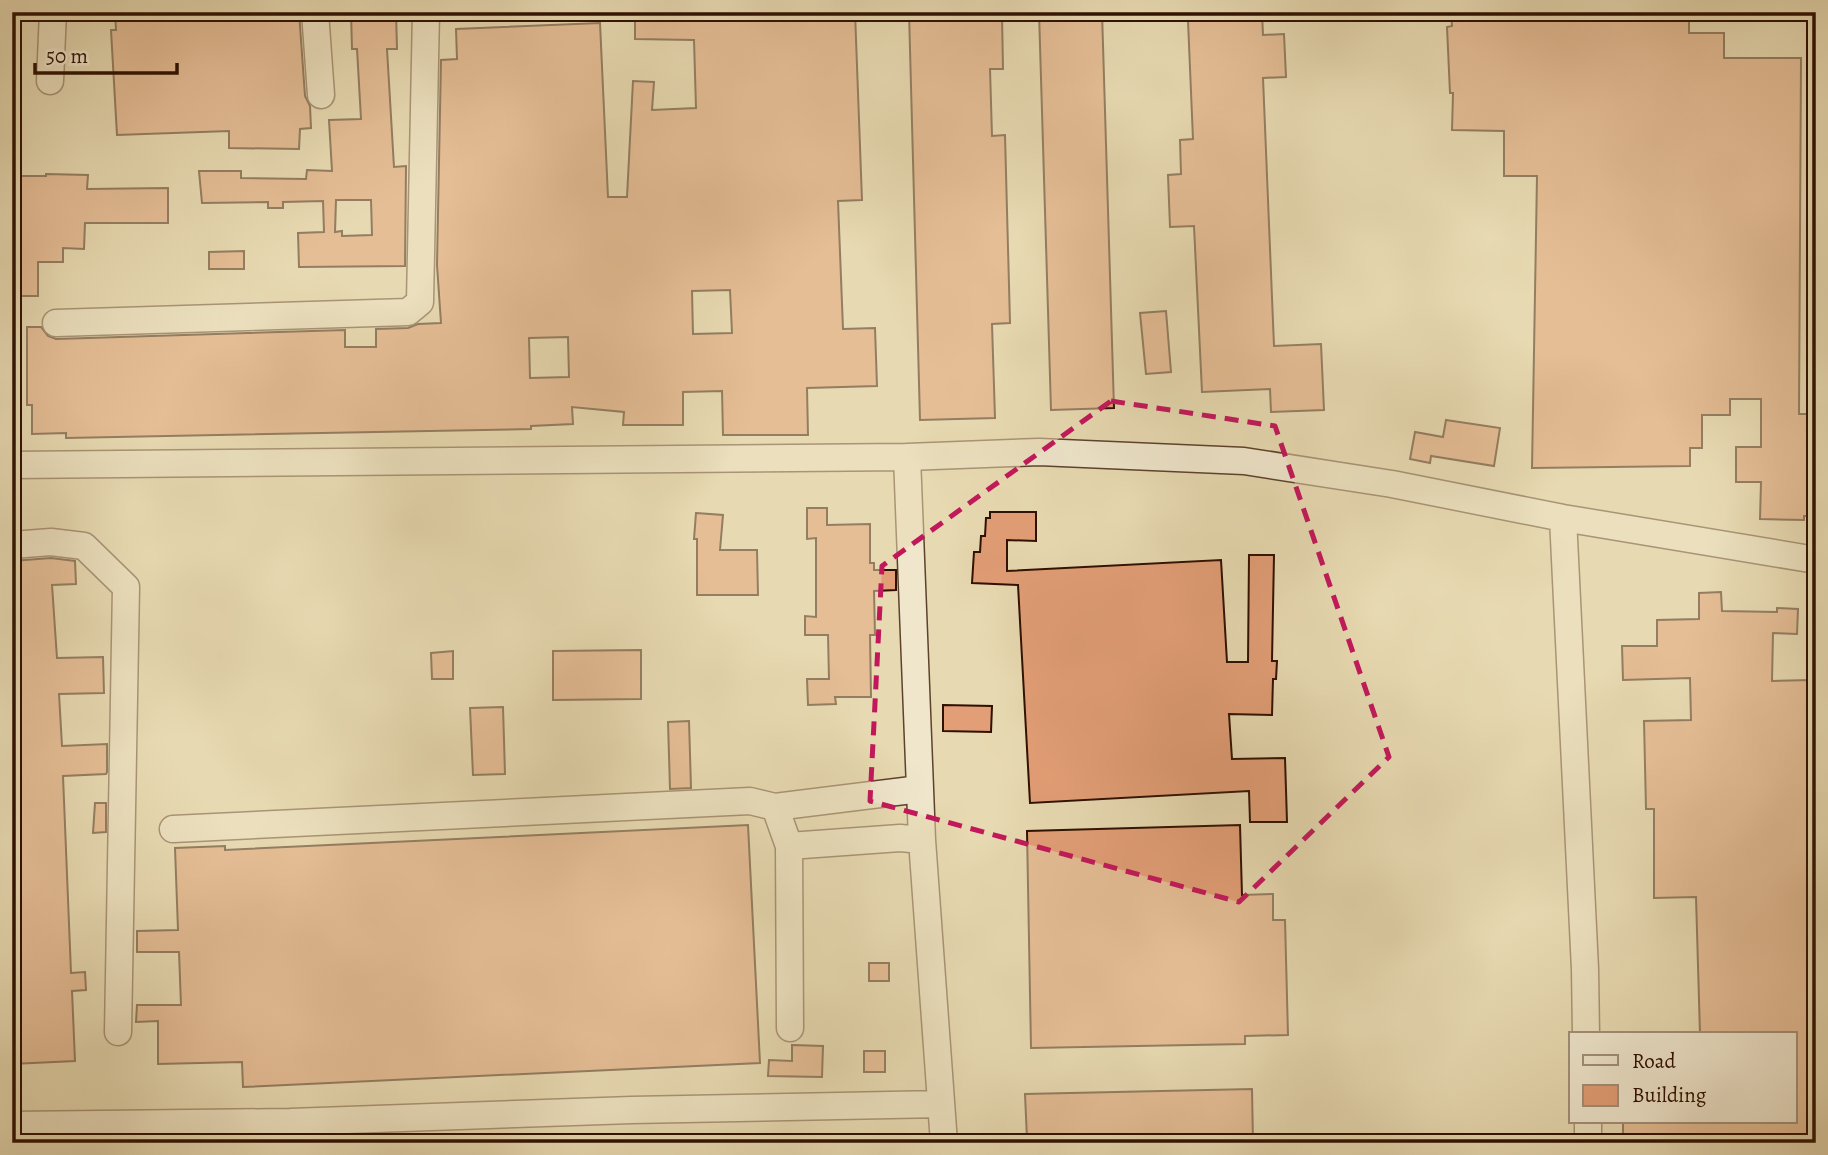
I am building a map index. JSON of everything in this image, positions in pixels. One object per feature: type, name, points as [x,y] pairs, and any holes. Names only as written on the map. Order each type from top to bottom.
[{"type":"street","points":[[50,81],[53,12]]},
{"type":"street","points":[[315,12],[321,95]]},
{"type":"street","points":[[56,323],[408,312],[420,302],[426,12]]},
{"type":"street","points":[[12,466],[907,457],[1039,452],[1244,461],[1392,484],[1563,518],[1816,560]]},
{"type":"street","points":[[907,457],[922,840],[944,1143]]},
{"type":"street","points":[[1563,518],[1586,1032]]},
{"type":"street","points":[[12,545],[51,542],[84,546],[126,586],[118,1032]]},
{"type":"street","points":[[173,829],[750,801],[775,807],[920,789]]},
{"type":"street","points":[[775,807],[789,846],[790,1028]]},
{"type":"street","points":[[789,846],[900,838],[922,840]]},
{"type":"street","points":[[12,1125],[290,1132],[632,1110],[941,1104]]},
{"type":"street","points":[[1587,1124],[1588,1143]]},
{"type":"highlighted area","points":[[1111,401],[1275,426],[1389,757],[1239,902],[870,801],[882,566]]},
{"type":"building","points":[[115,12],[299,12],[305,96],[310,106],[311,128],[300,129],[299,149],[229,148],[229,131],[117,135],[111,30],[116,30]]},
{"type":"building","points":[[351,12],[396,12],[397,49],[387,49],[394,167],[406,166],[405,266],[299,267],[298,233],[324,232],[323,201],[283,202],[283,208],[268,208],[268,202],[202,203],[199,171],[241,171],[241,178],[306,179],[307,170],[332,171],[329,120],[361,119],[357,49],[352,49]],"holes":[[[336,200],[371,200],[372,235],[342,236],[342,231],[335,232]]]},
{"type":"building","points":[[693,12],[855,12],[862,200],[838,201],[843,329],[875,328],[877,386],[807,388],[808,435],[723,435],[722,391],[683,392],[683,425],[623,425],[624,412],[572,407],[573,424],[531,426],[531,429],[66,438],[66,433],[32,434],[32,405],[27,405],[27,327],[41,327],[48,336],[56,339],[345,330],[345,347],[376,347],[376,329],[441,323],[437,265],[441,60],[457,59],[456,29],[600,23],[608,197],[627,197],[633,81],[654,82],[652,110],[696,108],[694,40],[635,39],[635,15],[693,16]],"holes":[[[730,290],[732,333],[693,334],[692,291]],[[568,337],[569,377],[530,378],[529,338]]]},
{"type":"building","points":[[909,12],[985,12],[985,16],[1002,16],[1003,69],[990,69],[992,136],[1005,135],[1010,323],[992,324],[995,418],[920,420]]},
{"type":"building","points":[[1039,12],[1102,12],[1114,408],[1051,410]]},
{"type":"building","points":[[1205,12],[1262,12],[1263,35],[1284,34],[1286,77],[1263,78],[1274,346],[1321,344],[1324,410],[1271,412],[1270,389],[1202,392],[1194,226],[1170,227],[1168,175],[1181,174],[1180,140],[1193,139],[1188,21],[1205,20]]},
{"type":"building","points":[[1451,12],[1689,12],[1689,33],[1724,33],[1724,58],[1801,58],[1799,414],[1816,414],[1816,516],[1804,516],[1804,520],[1760,519],[1761,482],[1736,482],[1736,447],[1761,447],[1761,399],[1730,399],[1730,415],[1702,415],[1702,448],[1690,448],[1690,466],[1532,468],[1537,176],[1504,176],[1504,131],[1452,130],[1453,93],[1450,93],[1447,27],[1452,26]]},
{"type":"building","points":[[88,175],[87,189],[168,188],[168,223],[85,223],[84,249],[63,248],[63,262],[38,262],[38,296],[12,296],[12,261],[16,261],[17,202],[12,202],[12,176]]},
{"type":"building","points":[[244,251],[244,269],[209,269],[209,252]]},
{"type":"building","points":[[1166,311],[1171,372],[1146,374],[1140,313]]},
{"type":"building","points":[[1446,420],[1500,428],[1494,466],[1431,456],[1430,463],[1410,459],[1415,432],[1443,437]]},
{"type":"building","points":[[807,508],[827,508],[827,525],[870,524],[870,563],[874,563],[874,570],[896,570],[896,590],[874,591],[875,635],[870,635],[871,697],[835,697],[836,704],[808,705],[807,679],[829,679],[828,635],[805,635],[805,616],[816,617],[816,538],[807,539]]},
{"type":"building","points":[[990,512],[1036,512],[1036,541],[1007,540],[1007,571],[1221,560],[1227,662],[1248,662],[1249,555],[1274,555],[1272,661],[1277,661],[1276,679],[1273,679],[1272,715],[1229,714],[1232,759],[1285,758],[1287,822],[1250,822],[1249,791],[1030,803],[1018,585],[972,583],[974,552],[980,552],[981,536],[985,536],[986,518],[990,518]]},
{"type":"building","points":[[696,513],[723,515],[720,550],[757,550],[758,595],[697,595],[697,539],[694,539]]},
{"type":"building","points":[[51,558],[75,561],[76,584],[52,585],[57,658],[103,657],[104,693],[59,694],[62,746],[107,744],[107,772],[63,776],[71,973],[85,972],[86,990],[72,991],[75,1061],[12,1064],[12,561]]},
{"type":"building","points":[[1721,592],[1722,611],[1777,612],[1777,608],[1798,609],[1797,634],[1773,633],[1772,681],[1811,680],[1816,855],[1816,1143],[1623,1143],[1623,1124],[1797,1124],[1797,1032],[1700,1032],[1696,897],[1654,898],[1654,809],[1646,809],[1644,721],[1691,720],[1690,678],[1623,680],[1622,646],[1657,646],[1657,620],[1699,619],[1699,593]]},
{"type":"building","points":[[641,650],[641,699],[553,700],[553,651]]},
{"type":"building","points":[[453,651],[453,679],[432,679],[431,653]]},
{"type":"building","points":[[943,705],[992,706],[991,732],[943,731]]},
{"type":"building","points":[[503,707],[505,774],[473,775],[470,708]]},
{"type":"building","points":[[689,721],[691,788],[670,789],[668,722]]},
{"type":"building","points":[[95,803],[106,803],[106,832],[93,833]]},
{"type":"building","points":[[748,825],[760,1063],[243,1087],[242,1062],[158,1064],[158,1021],[136,1022],[137,1005],[181,1005],[179,952],[137,952],[137,931],[178,930],[175,848],[225,846],[225,850]]},
{"type":"building","points":[[1240,825],[1242,895],[1273,894],[1273,920],[1285,920],[1288,1035],[1245,1036],[1245,1044],[1031,1048],[1027,831]]},
{"type":"building","points":[[869,963],[889,963],[889,981],[869,981]]},
{"type":"building","points":[[792,1045],[823,1046],[822,1077],[768,1076],[769,1060],[792,1061]]},
{"type":"building","points":[[864,1051],[885,1051],[885,1072],[864,1072]]},
{"type":"building","points":[[1252,1089],[1253,1143],[1046,1143],[1046,1139],[1027,1139],[1025,1094]]}]
